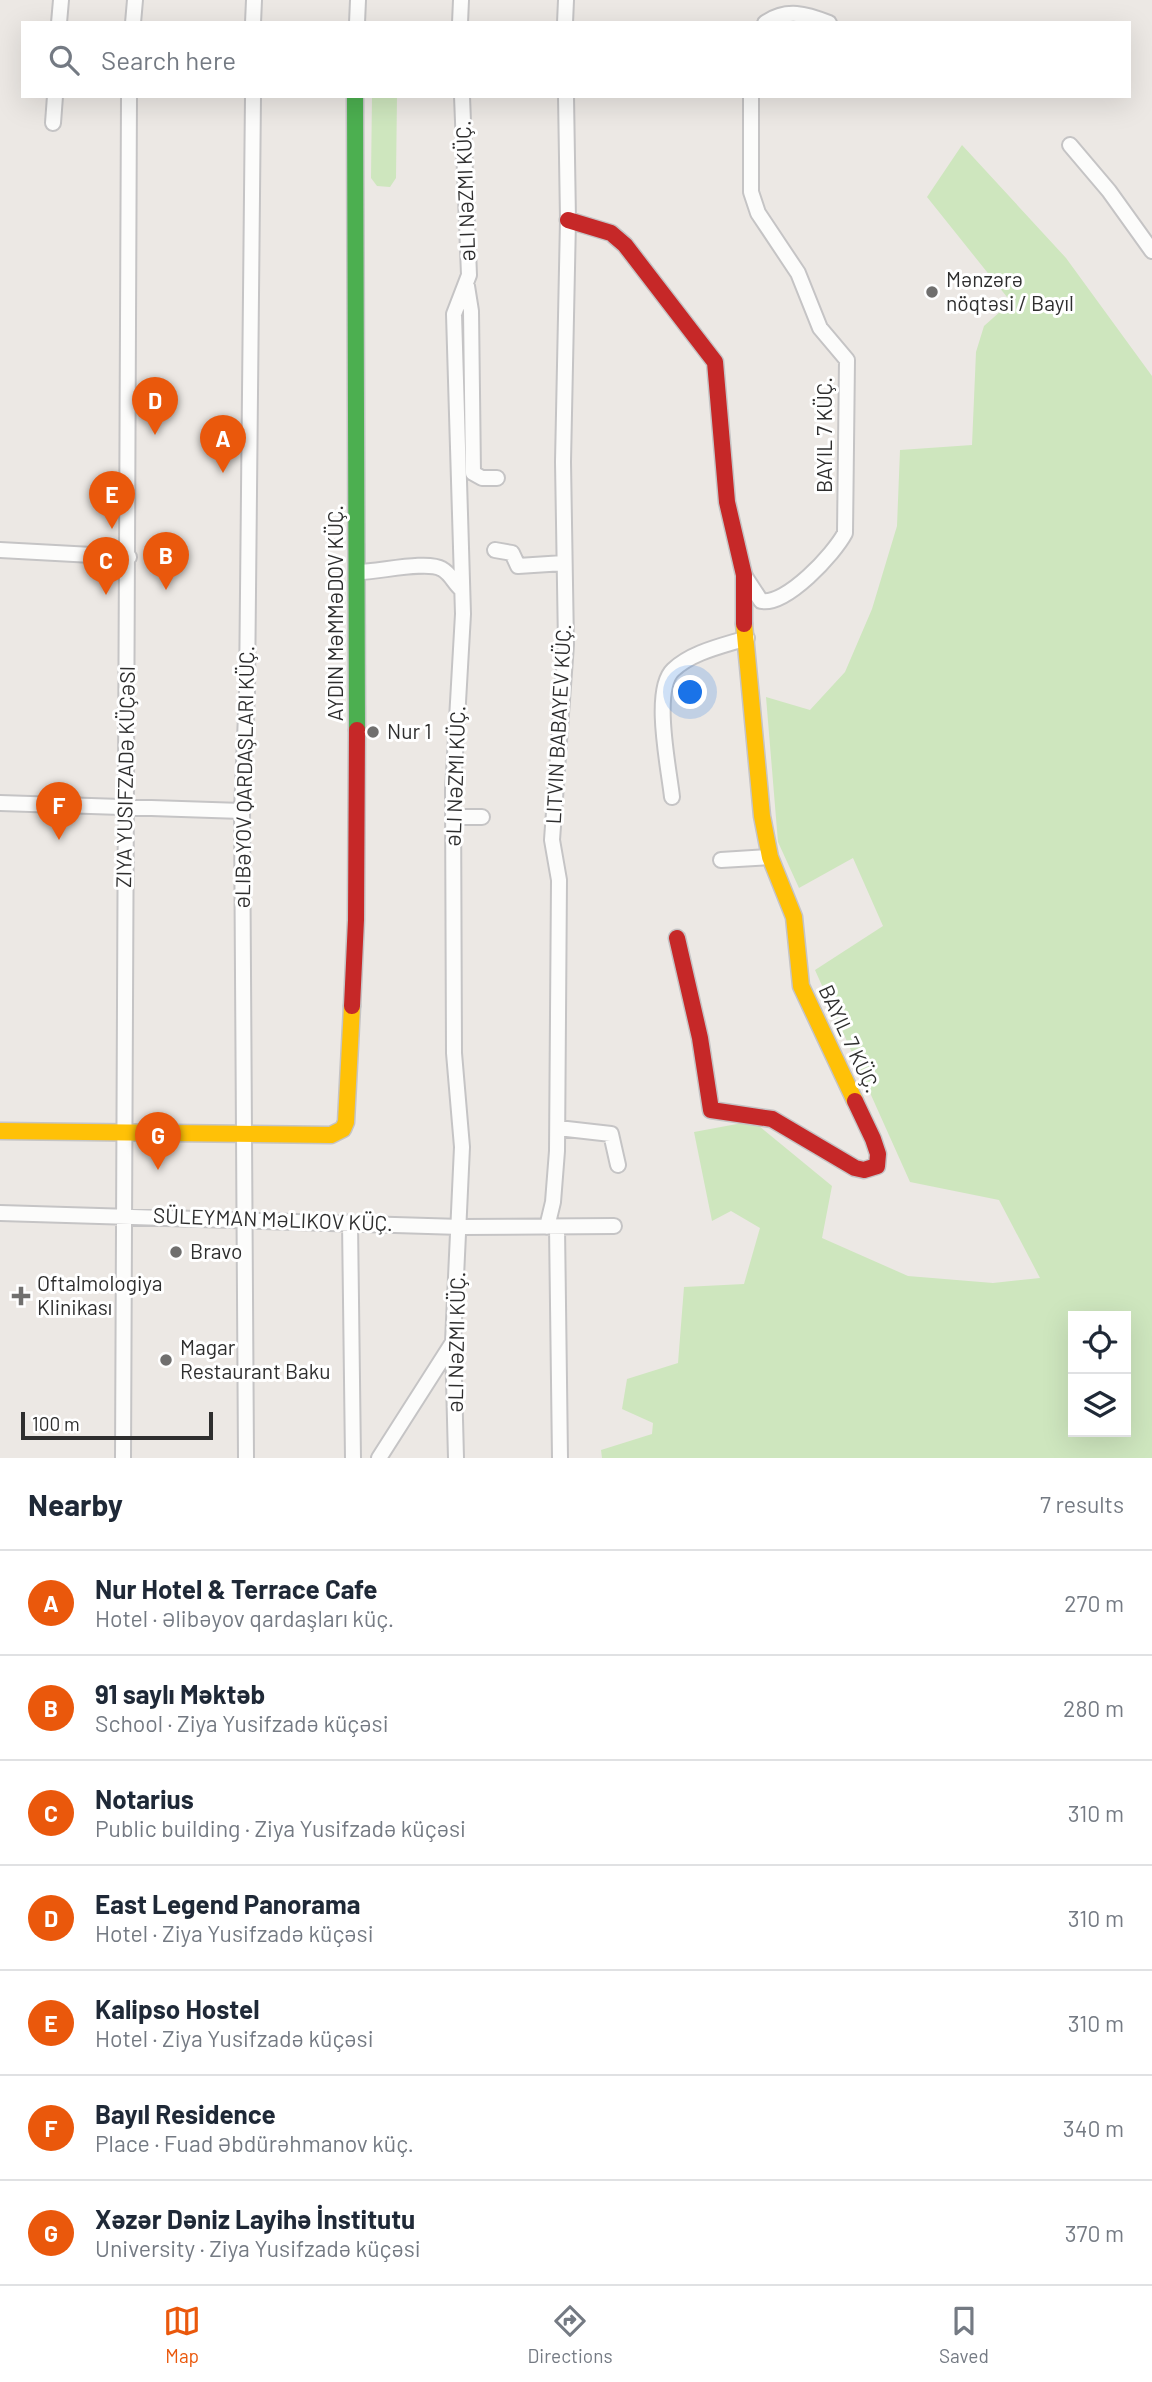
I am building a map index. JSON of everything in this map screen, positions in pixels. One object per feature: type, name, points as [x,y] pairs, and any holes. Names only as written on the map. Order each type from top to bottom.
[{"type":"street","points":[[59,21],[61,0]]},
{"type":"street","points":[[133,21],[135,0]]},
{"type":"street","points":[[253,21],[254,0]]},
{"type":"street","points":[[357,21],[358,0]]},
{"type":"street","points":[[460,21],[461,0]]},
{"type":"street","points":[[565,21],[566,0]]},
{"type":"street","points":[[769,21],[786,13],[798,13],[823,21]]},
{"type":"street","points":[[53,123],[55,98]]},
{"type":"street","name":"ZIYA YUSIFZADƏ KÜÇƏSI","points":[[123,1458],[129,98]]},
{"type":"street","points":[[246,1458],[242,811],[247,691],[253,98]]},
{"type":"street","points":[[0,1131],[331,1135],[343,1129],[346,1122],[355,958],[358,572],[355,98]]},
{"type":"street","name":"ƏLI NƏZMI KÜÇ.","points":[[456,1458],[453,1342],[461,1227],[462,1147],[454,1053],[453,817],[462,590],[454,314],[469,275],[462,98]]},
{"type":"street","name":"LITVIN BABAYEV KÜÇ.","points":[[560,1458],[552,1227],[558,1128],[559,880],[552,841],[564,709],[568,220],[566,98]]},
{"type":"street","points":[[744,575],[761,601],[772,601],[787,593],[838,547],[845,533],[848,407],[847,360],[820,328],[803,284],[768,232],[751,191],[751,98]]},
{"type":"street","points":[[1070,145],[1109,191],[1152,251]]},
{"type":"street","points":[[568,220],[611,233],[625,245],[715,362],[727,502],[744,575],[762,816],[770,857],[794,917],[801,986],[873,1139],[878,1154],[877,1166],[855,1168],[772,1119],[711,1110],[708,1106],[701,1038],[677,938]]},
{"type":"street","points":[[467,286],[471,311],[473,473],[482,478],[497,478]]},
{"type":"street","points":[[0,550],[129,557]]},
{"type":"street","points":[[495,550],[512,553],[519,566],[564,563]]},
{"type":"street","points":[[358,572],[390,571],[428,564],[447,572],[462,590]]},
{"type":"street","points":[[672,797],[663,704],[665,682],[670,672],[691,658],[747,638]]},
{"type":"street","points":[[0,803],[242,811]]},
{"type":"street","points":[[453,817],[482,817]]},
{"type":"street","points":[[720,860],[770,857]]},
{"type":"street","points":[[558,1128],[611,1134],[618,1165]]},
{"type":"street","name":"SÜLEYMAN MƏLIKOV KÜÇ.","points":[[0,1213],[461,1227],[614,1226]]},
{"type":"street","points":[[350,1222],[353,1458]]},
{"type":"street","points":[[379,1458],[453,1342]]},
{"type":"green space","points":[[372,98],[397,98],[396,178],[390,187],[377,186],[371,178]]},
{"type":"green space","points":[[962,145],[1066,258],[1152,376],[1152,1458],[602,1458],[601,1450],[652,1434],[653,1423],[622,1409],[627,1379],[678,1363],[684,1287],[744,1284],[760,1228],[731,1211],[712,1221],[694,1132],[753,1121],[832,1186],[822,1238],[908,1276],[993,1283],[1040,1278],[999,1200],[910,1182],[815,970],[883,926],[853,858],[799,888],[778,842],[766,697],[810,710],[845,672],[872,609],[897,526],[900,450],[972,445],[976,352],[984,326],[1011,302],[927,197]]},
{"type":"traffic: fast","points":[[355,98],[357,730]]},
{"type":"traffic: slow","points":[[744,624],[762,816],[770,857],[794,917],[801,986],[855,1101]]},
{"type":"traffic: slow","points":[[0,1131],[331,1135],[343,1129],[346,1122],[352,1006]]},
{"type":"traffic: jam","points":[[568,220],[611,233],[625,245],[715,362],[727,502],[744,575],[744,624]]},
{"type":"traffic: jam","points":[[352,1006],[356,920],[357,730]]},
{"type":"traffic: jam","points":[[677,938],[700,1038],[711,1110],[772,1119],[855,1168],[864,1170],[877,1166],[878,1154],[855,1101]]},
{"type":"place","name":"Mənzərə nöqtəsi / Bayıl","points":[[932,292]]},
{"type":"place","name":"East Legend Panorama","points":[[155,435]]},
{"type":"place","name":"Nur Hotel & Terrace Cafe","points":[[223,473]]},
{"type":"place","name":"Kalipso Hostel","points":[[112,529]]},
{"type":"place","name":"91 saylı Məktəb","points":[[166,590]]},
{"type":"place","name":"Notarius","points":[[106,595]]},
{"type":"place","name":"Nur 1","points":[[373,732]]},
{"type":"place","name":"Bayıl Residence","points":[[59,840]]},
{"type":"place","name":"Xəzər Dəniz Layihə İnstitutu","points":[[158,1170]]},
{"type":"place","name":"Bravo","points":[[176,1252]]},
{"type":"place","name":"Oftalmologiya Klinikası","points":[[21,1296]]},
{"type":"place","name":"Magar Restaurant Baku","points":[[166,1360]]}]
